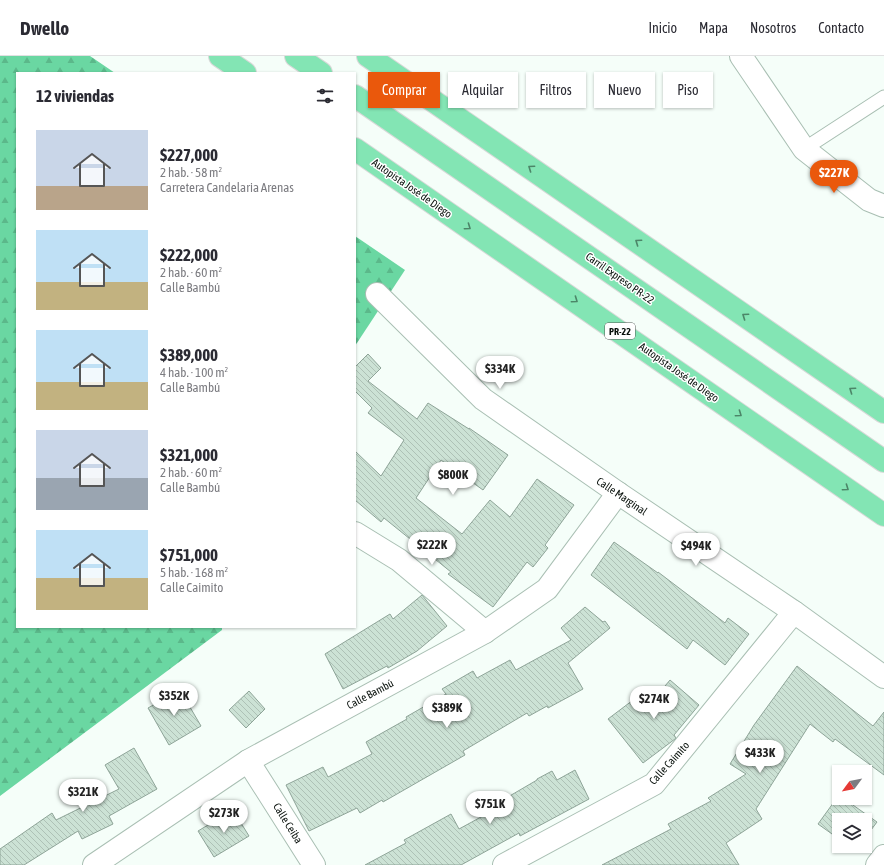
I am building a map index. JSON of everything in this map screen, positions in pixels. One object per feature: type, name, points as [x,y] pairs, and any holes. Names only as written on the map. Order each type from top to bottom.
[{"type":"highway","points":[[220,56],[244,72]]},
{"type":"highway","points":[[296,56],[320,72]]},
{"type":"highway","points":[[368,56],[884,412]]},
{"type":"highway","name":"Carril Expreso PR-22","points":[[356,97],[884,461]]},
{"type":"highway","name":"Autopista José de Diego","points":[[356,150],[884,515]]},
{"type":"street","points":[[741,56],[804,149],[869,200],[884,206]]},
{"type":"street","name":"Calle Marginal","points":[[377,294],[483,399],[618,493],[794,612],[884,678]]},
{"type":"street","name":"Calle Bambú","points":[[94,865],[248,761],[485,632],[547,589],[618,493]]},
{"type":"street","points":[[356,534],[399,560],[485,632]]},
{"type":"street","name":"Calle Caimito","points":[[504,865],[654,784],[794,612]]},
{"type":"street","name":"Calle Ceiba","points":[[248,761],[314,865]]},
{"type":"street","points":[[877,865],[884,856]]},
{"type":"lane","points":[[804,149],[884,97]]},
{"type":"green space","points":[[0,56],[90,56],[114,72],[16,72],[16,628],[222,628],[222,630],[0,796]]},
{"type":"green space","points":[[356,237],[405,270],[356,344]]},
{"type":"building","points":[[368,354],[381,368],[368,381],[417,419],[428,403],[469,428],[508,455],[483,490],[441,460],[416,498],[462,534],[490,500],[510,517],[537,479],[574,505],[545,545],[548,548],[533,567],[527,562],[493,607],[448,574],[451,572],[384,518],[381,522],[356,501],[356,452],[381,476],[404,440],[368,413],[372,408],[356,392],[356,366]]},
{"type":"building","points":[[614,542],[658,572],[725,623],[728,618],[749,634],[725,665],[693,640],[687,649],[591,575]]},
{"type":"building","points":[[422,595],[447,626],[417,651],[388,668],[387,666],[343,689],[325,654],[390,614],[393,619]]},
{"type":"building","points":[[585,607],[603,622],[605,621],[610,628],[568,663],[583,689],[548,708],[547,706],[529,716],[527,713],[463,751],[465,755],[383,802],[382,800],[360,813],[357,808],[309,831],[286,785],[323,767],[328,777],[372,754],[366,742],[407,719],[406,717],[446,694],[442,689],[473,671],[477,678],[510,660],[516,670],[571,640],[561,628]]},
{"type":"building","points":[[797,666],[873,726],[884,712],[884,775],[835,739],[833,742],[810,724],[756,809],[762,819],[726,843],[739,865],[602,865],[671,829],[668,824],[711,801],[708,798],[746,774],[730,764],[754,725]]},
{"type":"building","points":[[670,680],[699,705],[674,735],[676,738],[643,763],[608,719],[641,694],[650,704]]},
{"type":"building","points":[[180,690],[201,726],[169,745],[148,708]]},
{"type":"building","points":[[249,691],[265,709],[246,728],[229,710]]},
{"type":"building","points":[[134,748],[157,789],[109,816],[113,824],[82,839],[78,831],[24,865],[0,865],[0,849],[52,813],[56,820],[119,789],[105,765]]},
{"type":"building","points":[[575,770],[589,799],[520,836],[519,833],[461,865],[365,865],[406,843],[404,840],[451,814],[459,829],[503,805],[501,801],[552,771],[557,780]]},
{"type":"building","points":[[832,805],[853,805],[864,813],[832,813],[832,834],[818,824]]},
{"type":"building","points":[[233,810],[249,836],[214,857],[198,831]]},
{"type":"building","points":[[872,818],[877,822],[872,829]]}]
